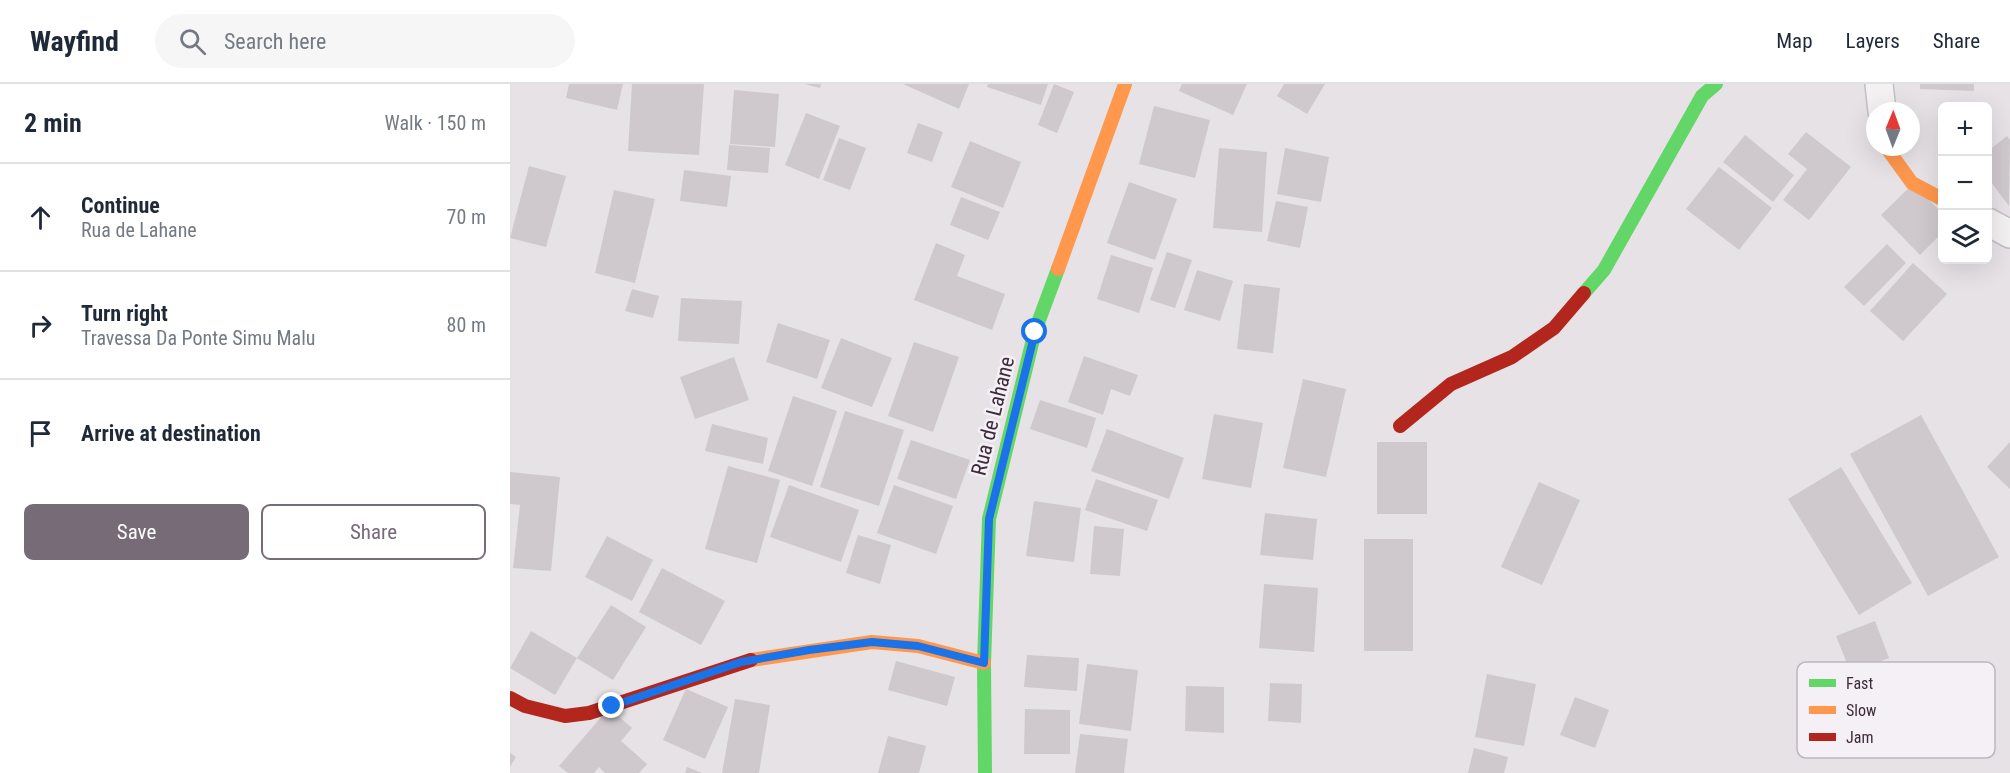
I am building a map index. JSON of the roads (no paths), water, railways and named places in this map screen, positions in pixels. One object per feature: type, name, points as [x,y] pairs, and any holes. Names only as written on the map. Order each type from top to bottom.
[{"type":"street","name":"Rua de Lahane","points":[[985,773],[984,663],[989,519],[1035,332],[1125,84]]},
{"type":"street","points":[[1879,84],[1881,102]]},
{"type":"street","points":[[1400,426],[1451,384],[1512,357],[1554,328],[1604,270],[1704,88]]},
{"type":"street","points":[[1893,156],[1912,183],[1938,197]]},
{"type":"street","points":[[1992,224],[2010,234]]},
{"type":"street","points":[[510,698],[525,706],[565,716],[573,715],[612,706],[741,662],[872,642],[918,646],[984,663]]}]
